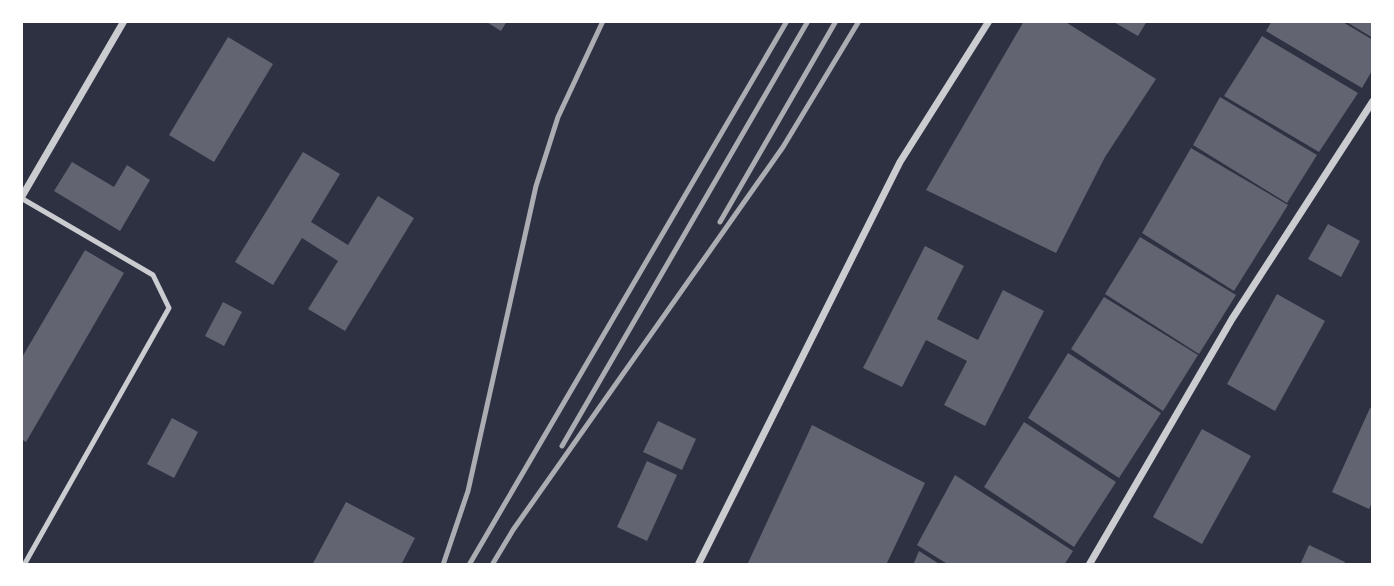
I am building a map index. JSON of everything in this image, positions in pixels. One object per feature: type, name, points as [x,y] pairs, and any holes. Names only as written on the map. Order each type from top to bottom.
[{"type":"street","points":[[21,198],[124,21]]},
{"type":"street","points":[[698,565],[900,162],[989,21]]},
{"type":"street","points":[[1088,565],[1232,319],[1373,101]]},
{"type":"lane","points":[[21,198],[153,275],[169,308],[24,565]]},
{"type":"building","points":[[485,21],[507,21],[501,31]]},
{"type":"building","points":[[1024,21],[1064,21],[1156,79],[1105,157],[1056,253],[926,190]]},
{"type":"building","points":[[1112,21],[1147,21],[1138,36]]},
{"type":"building","points":[[1272,21],[1341,21],[1373,40],[1373,69],[1362,88],[1266,31]]},
{"type":"building","points":[[1345,21],[1373,21],[1373,38]]},
{"type":"building","points":[[1262,36],[1358,93],[1319,152],[1224,96]]},
{"type":"building","points":[[228,37],[273,64],[214,162],[169,135]]},
{"type":"building","points":[[1220,97],[1317,155],[1287,203],[1193,145]]},
{"type":"building","points":[[1191,148],[1288,205],[1234,291],[1142,233]]},
{"type":"building","points":[[303,152],[340,174],[311,222],[348,245],[378,196],[414,218],[345,331],[308,309],[338,261],[302,238],[273,285],[235,262]]},
{"type":"building","points":[[72,162],[114,187],[127,165],[150,180],[120,231],[54,191]]},
{"type":"building","points":[[1328,224],[1360,241],[1341,277],[1308,259]]},
{"type":"building","points":[[1140,237],[1236,295],[1199,354],[1105,294]]},
{"type":"building","points":[[925,246],[964,266],[937,319],[978,340],[1003,290],[1044,311],[985,426],[944,405],[967,361],[926,340],[902,387],[863,368]]},
{"type":"building","points":[[85,250],[124,273],[26,442],[21,439],[21,359]]},
{"type":"building","points":[[1277,294],[1325,321],[1275,411],[1227,384]]},
{"type":"building","points":[[1104,297],[1198,355],[1163,411],[1071,349]]},
{"type":"building","points":[[223,302],[242,312],[224,346],[205,336]]},
{"type":"building","points":[[1068,353],[1161,413],[1119,478],[1028,418]]},
{"type":"building","points":[[1370,408],[1373,409],[1373,501],[1369,509],[1332,492]]},
{"type":"building","points":[[172,418],[198,432],[174,478],[147,464]]},
{"type":"building","points":[[658,421],[696,439],[682,470],[643,452]]},
{"type":"building","points":[[1024,422],[1116,482],[1074,547],[984,487]]},
{"type":"building","points":[[812,425],[925,483],[886,565],[747,565]]},
{"type":"building","points":[[1202,429],[1251,456],[1202,544],[1153,517]]},
{"type":"building","points":[[647,461],[677,475],[647,541],[617,527]]},
{"type":"building","points":[[955,475],[1073,551],[1064,565],[949,565],[917,545]]},
{"type":"building","points":[[346,502],[415,538],[401,565],[312,565]]},
{"type":"building","points":[[1309,545],[1345,562],[1344,565],[1300,565]]},
{"type":"building","points":[[919,551],[941,565],[913,565]]},
{"type":"railway","points":[[443,565],[468,491],[536,186],[558,117],[603,21]]},
{"type":"railway","points":[[469,565],[787,21]]},
{"type":"railway","points":[[562,446],[808,21]]},
{"type":"railway","points":[[720,222],[836,21]]},
{"type":"railway","points":[[492,565],[513,530],[783,147],[859,21]]}]
